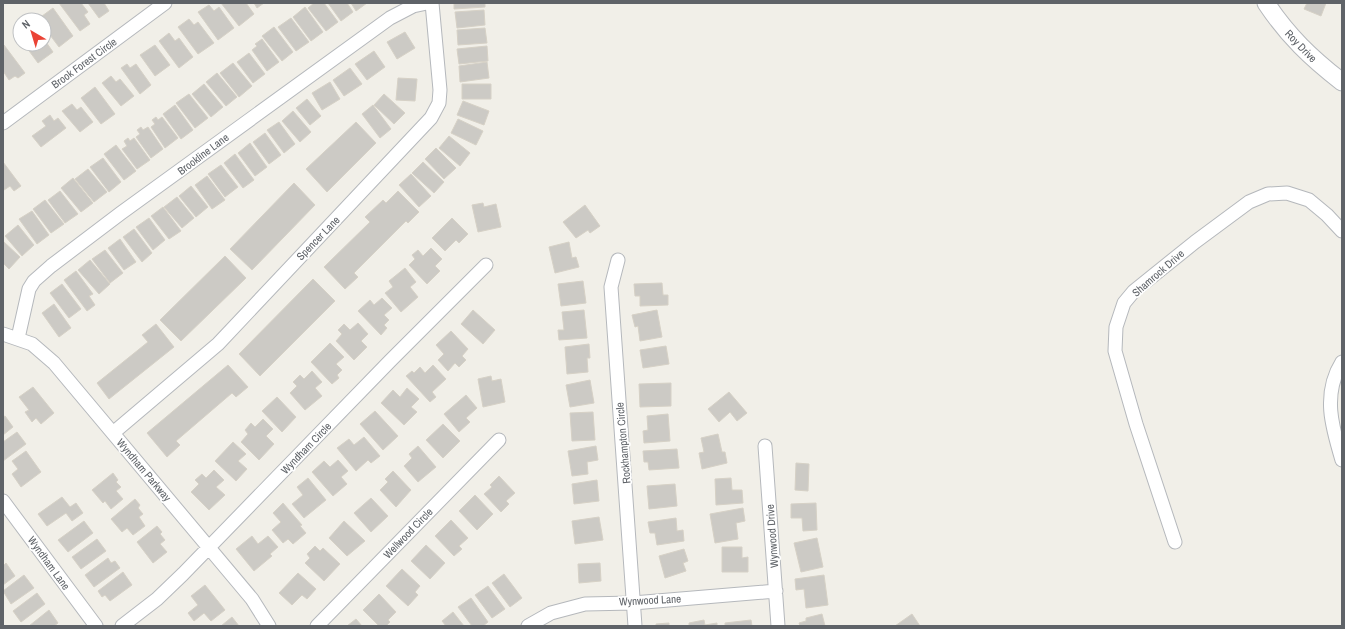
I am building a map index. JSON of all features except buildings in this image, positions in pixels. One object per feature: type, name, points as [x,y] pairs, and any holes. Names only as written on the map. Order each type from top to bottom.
[{"type":"street","name":"Brook Forest Circle","points":[[3,123],[165,3]]},
{"type":"street","name":"Brookline Lane","points":[[18,338],[28,289],[34,281],[51,266],[121,213],[384,23],[403,10],[427,3]]},
{"type":"street","name":"Spencer Lane","points":[[113,433],[218,344],[431,118],[439,103],[440,90],[432,3]]},
{"type":"street","name":"Roy Drive","points":[[1266,3],[1287,34],[1316,62],[1342,82]]},
{"type":"street","name":"Shamrock Drive","points":[[1175,542],[1134,417],[1115,351],[1116,327],[1124,303],[1134,291],[1195,242],[1249,202],[1268,194],[1287,193],[1309,200],[1327,215],[1342,231]]},
{"type":"street","name":"Rockhampton Circle","points":[[618,260],[612,287],[635,626]]},
{"type":"street","name":"Wyndham Circle","points":[[122,626],[157,599],[486,265]]},
{"type":"street","name":"Wyndham Parkway","points":[[3,334],[32,344],[54,363],[252,600],[269,626]]},
{"type":"street","points":[[1342,362],[1334,380],[1329,402],[1330,418],[1342,460]]},
{"type":"street","name":"Wellwood Circle","points":[[317,626],[499,440]]},
{"type":"street","name":"Wynwood Drive","points":[[765,446],[778,626]]},
{"type":"street","name":"Wyndham Lane","points":[[3,501],[96,626]]},
{"type":"street","name":"Wynwood Lane","points":[[528,626],[551,613],[564,608],[606,602],[633,603],[776,591]]}]
